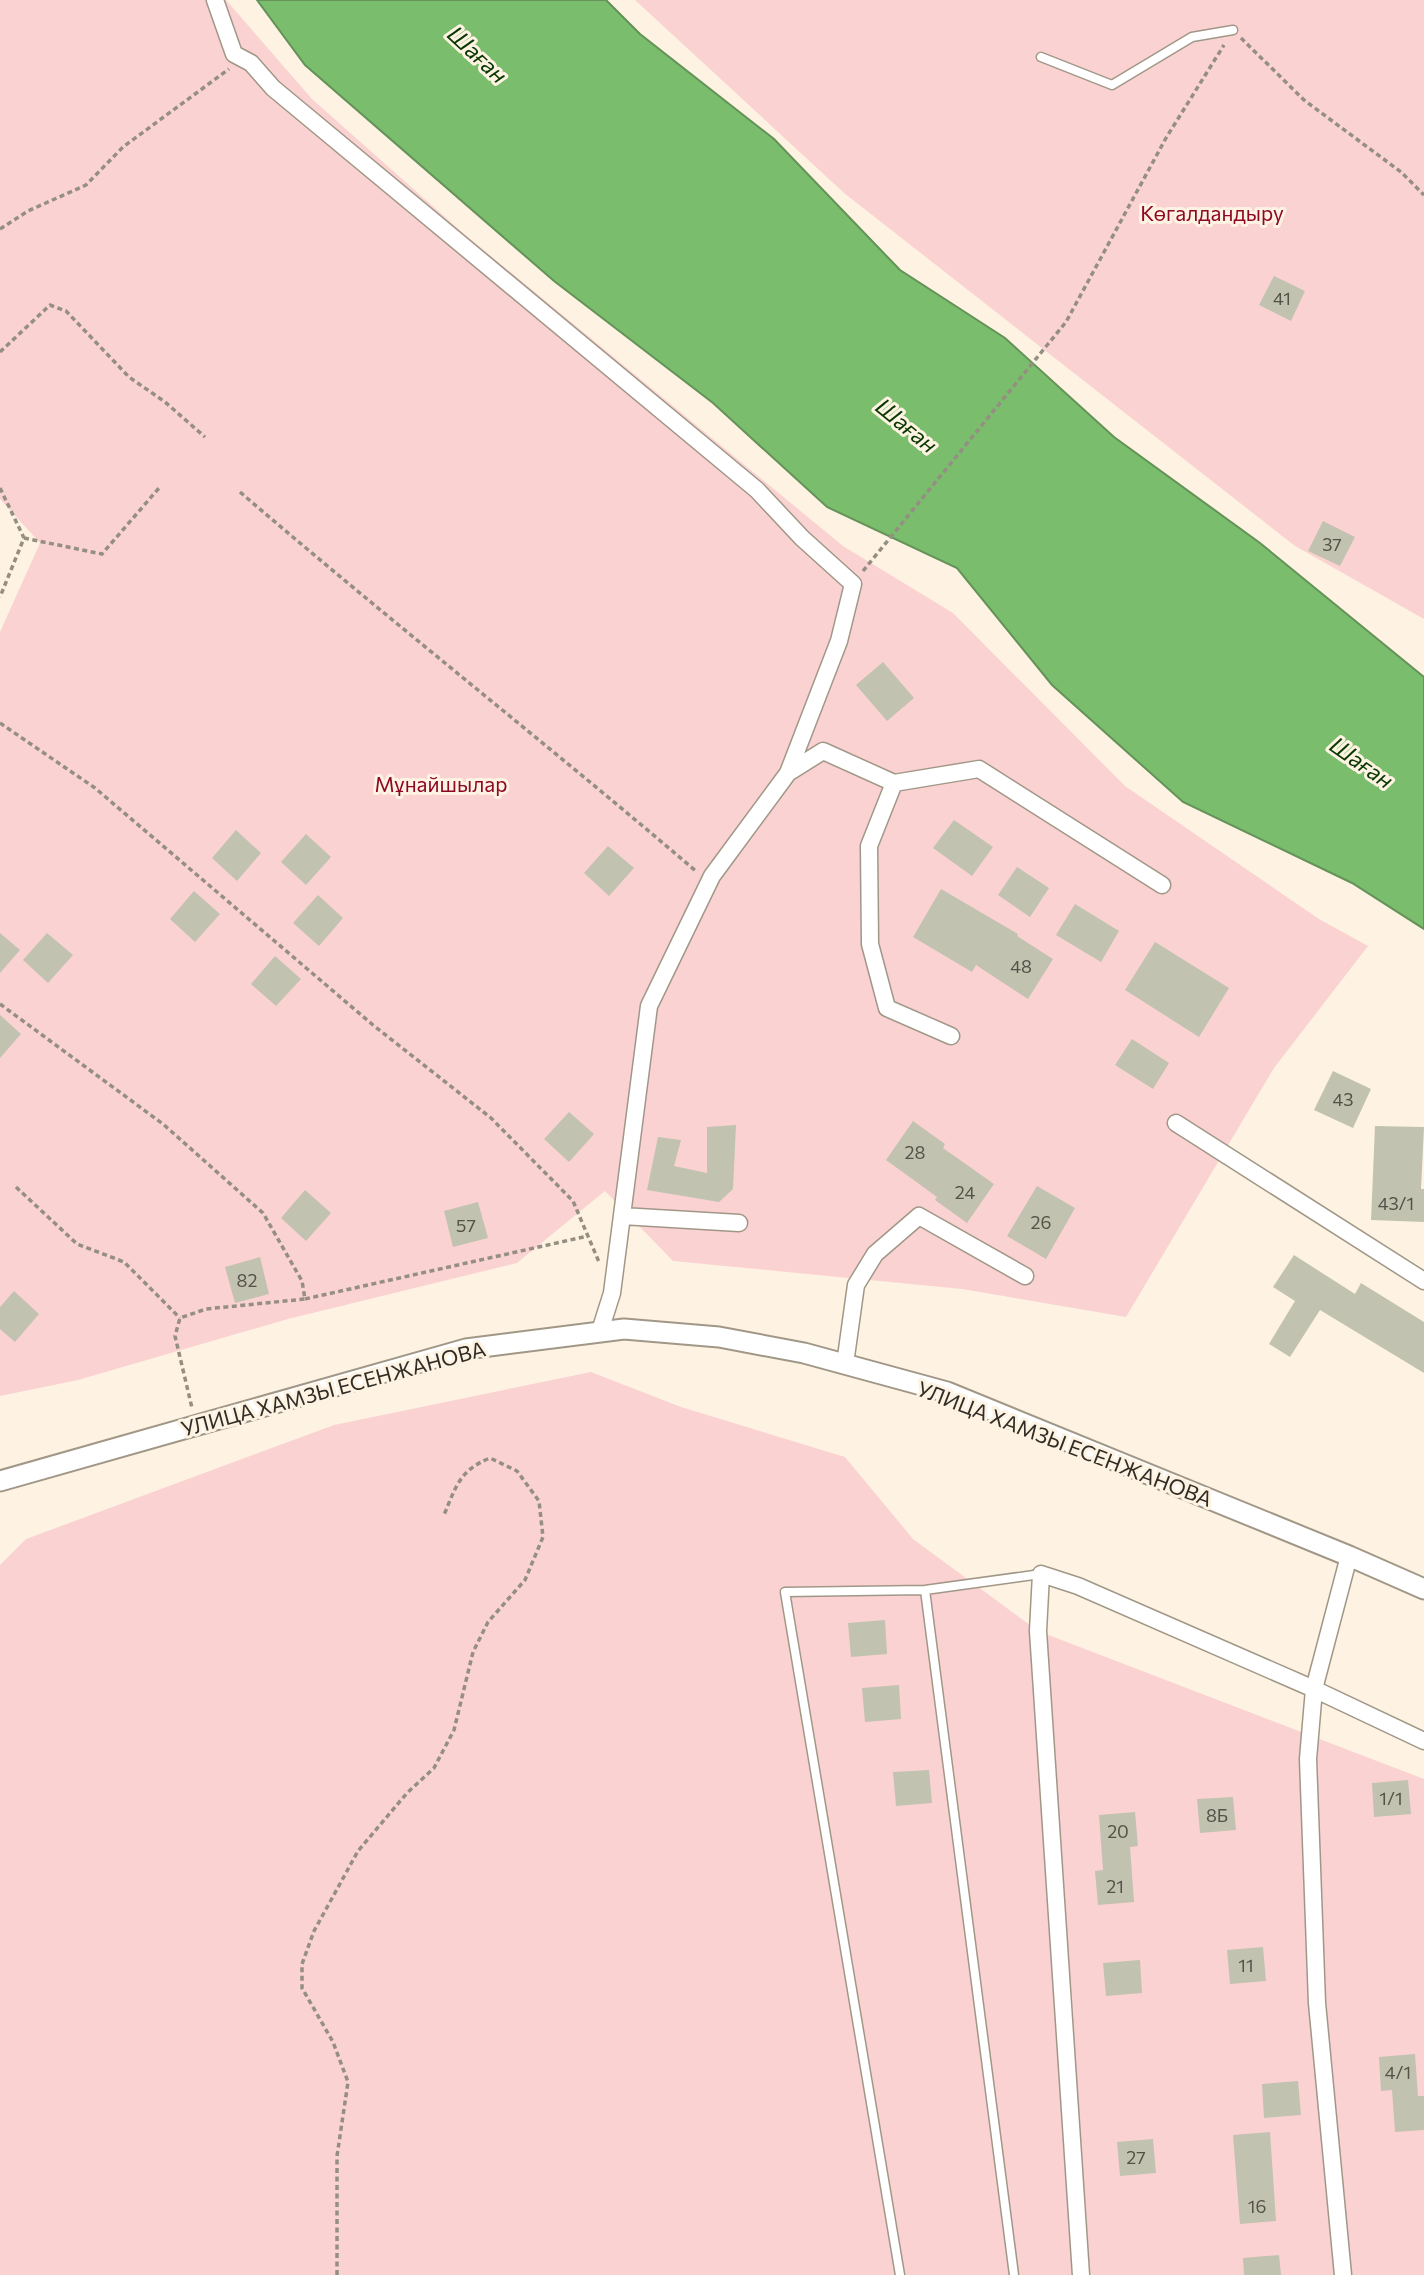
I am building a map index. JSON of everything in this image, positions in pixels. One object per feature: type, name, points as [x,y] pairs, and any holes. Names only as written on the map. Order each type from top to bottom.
[{"type":"street","points":[[215,0],[234,54],[244,59],[273,88],[758,490],[802,538],[853,584],[839,641],[788,772],[709,882],[649,1006],[612,1293],[600,1331]]},
{"type":"street","points":[[788,772],[823,751],[894,783],[979,769],[1162,885]]},
{"type":"street","points":[[894,783],[869,846],[870,944],[887,1008],[951,1036]]},
{"type":"street","points":[[1176,1123],[1424,1281]]},
{"type":"street","points":[[622,1216],[739,1223]]},
{"type":"street","points":[[845,1364],[856,1285],[875,1254],[919,1216],[1025,1276]]},
{"type":"street","name":"УЛИЦА ХАМЗЫ ЕСЕНЖАНОВА","points":[[0,1481],[466,1349],[624,1329],[719,1337],[804,1353],[947,1392],[1424,1589]]},
{"type":"street","points":[[1343,2275],[1317,1989],[1308,1759],[1314,1689],[1349,1556]]},
{"type":"street","points":[[1081,2275],[1038,1631],[1041,1574],[1078,1586],[1314,1689],[1424,1741]]},
{"type":"lane","points":[[1041,57],[1112,85],[1192,37],[1233,30]]},
{"type":"lane","points":[[900,2275],[785,1592],[925,1590],[1041,1574]]},
{"type":"lane","points":[[925,1590],[1014,2275]]},
{"type":"path","points":[[853,584],[1066,322],[1166,138],[1233,30],[1304,100],[1401,172],[1424,195]]},
{"type":"path","points":[[0,229],[28,211],[86,185],[123,147],[244,59]]},
{"type":"path","points":[[0,352],[50,305],[66,311],[129,377],[165,402],[205,437]]},
{"type":"path","points":[[0,488],[14,511],[24,538],[0,597]]},
{"type":"path","points":[[24,538],[102,554],[159,488]]},
{"type":"path","points":[[240,492],[359,594],[593,782],[709,882]]},
{"type":"path","points":[[0,723],[95,788],[373,1025],[491,1118],[573,1201],[612,1293]]},
{"type":"path","points":[[0,1004],[163,1124],[263,1213],[302,1281],[305,1299]]},
{"type":"path","points":[[16,1187],[77,1244],[124,1262],[180,1318]]},
{"type":"path","points":[[180,1318],[206,1309],[305,1299],[588,1237]]},
{"type":"path","points":[[180,1318],[175,1336],[197,1424]]},
{"type":"path","points":[[337,2275],[337,2156],[348,2082],[333,2042],[302,1988],[302,1964],[314,1931],[358,1851],[407,1793],[434,1768],[454,1730],[473,1652],[488,1622],[525,1580],[543,1537],[539,1501],[517,1471],[490,1458],[471,1466],[455,1487],[444,1515]]},
{"type":"green space","name":"Мұнайшылар","points":[[0,0],[226,0],[312,99],[463,233],[843,546],[953,613],[1125,786],[1319,919],[1368,946],[1274,1068],[1126,1317],[962,1289],[673,1261],[605,1191],[517,1263],[288,1319],[78,1380],[0,1396],[0,632],[40,543],[0,499]]},
{"type":"green space","name":"Көгалдандыру","points":[[635,0],[1424,0],[1424,619],[1295,546],[844,193]]},
{"type":"green space","points":[[591,1372],[681,1407],[845,1457],[913,1539],[1038,1631],[1424,1779],[1424,2275],[0,2275],[0,1565],[26,1539],[334,1425]]},
{"type":"water","name":"Шаған","points":[[257,0],[606,0],[640,34],[774,139],[900,270],[1005,338],[1114,437],[1260,543],[1424,677],[1424,929],[1352,883],[1183,802],[1052,685],[957,568],[827,507],[713,403],[554,281],[305,65]]},
{"type":"building","points":[[1274,276],[1305,291],[1291,321],[1259,305]]},
{"type":"building","points":[[1323,521],[1355,537],[1340,566],[1308,551]]},
{"type":"building","points":[[883,662],[914,698],[887,721],[856,685]]},
{"type":"building","points":[[954,820],[993,847],[972,876],[933,848]]},
{"type":"building","points":[[236,830],[261,853],[237,881],[212,858]]},
{"type":"building","points":[[306,834],[331,857],[306,885],[281,862]]},
{"type":"building","points":[[608,846],[634,868],[609,896],[584,873]]},
{"type":"building","points":[[1017,867],[1049,888],[1030,917],[998,895]]},
{"type":"building","points":[[941,889],[1018,934],[1017,936],[1053,959],[1028,999],[976,965],[972,972],[913,937]]},
{"type":"building","points":[[194,891],[220,914],[195,942],[170,919]]},
{"type":"building","points":[[318,895],[343,918],[319,946],[293,923]]},
{"type":"building","points":[[1075,904],[1119,931],[1101,962],[1056,935]]},
{"type":"building","points":[[0,933],[20,950],[0,973]]},
{"type":"building","points":[[47,933],[73,955],[48,983],[23,960]]},
{"type":"building","points":[[1155,942],[1229,988],[1199,1037],[1125,990]]},
{"type":"building","points":[[275,956],[301,979],[276,1006],[251,984]]},
{"type":"building","points":[[0,1015],[21,1034],[0,1058]]},
{"type":"building","points":[[1132,1039],[1169,1063],[1153,1089],[1115,1065]]},
{"type":"building","points":[[1333,1071],[1371,1089],[1353,1128],[1314,1110]]},
{"type":"building","points":[[569,1112],[594,1134],[569,1162],[544,1139]]},
{"type":"building","points":[[913,1121],[945,1144],[943,1148],[994,1184],[967,1223],[935,1200],[937,1197],[886,1160]]},
{"type":"building","points":[[736,1125],[733,1189],[719,1202],[647,1190],[658,1137],[681,1140],[674,1166],[707,1173],[707,1127]]},
{"type":"building","points":[[1375,1126],[1424,1127],[1421,1189],[1424,1189],[1424,1222],[1371,1220]]},
{"type":"building","points":[[1037,1186],[1075,1208],[1046,1259],[1007,1236]]},
{"type":"building","points":[[305,1190],[331,1213],[306,1241],[281,1218]]},
{"type":"building","points":[[478,1202],[488,1238],[453,1247],[444,1211]]},
{"type":"building","points":[[1294,1255],[1355,1294],[1361,1283],[1424,1322],[1424,1373],[1320,1310],[1290,1357],[1269,1344],[1295,1301],[1273,1287]]},
{"type":"building","points":[[260,1257],[269,1294],[235,1303],[225,1267]]},
{"type":"building","points":[[14,1291],[39,1314],[15,1342],[0,1329],[0,1307]]},
{"type":"building","points":[[885,1620],[887,1654],[851,1657],[848,1623]]},
{"type":"building","points":[[899,1685],[901,1719],[865,1722],[862,1688]]},
{"type":"building","points":[[929,1770],[932,1803],[896,1806],[893,1772]]},
{"type":"building","points":[[1408,1780],[1411,1814],[1374,1817],[1372,1783]]},
{"type":"building","points":[[1233,1797],[1236,1830],[1200,1833],[1197,1799]]},
{"type":"building","points":[[1135,1812],[1138,1846],[1130,1847],[1134,1902],[1098,1905],[1095,1871],[1103,1870],[1099,1815]]},
{"type":"building","points":[[1263,1947],[1266,1981],[1230,1984],[1227,1950]]},
{"type":"building","points":[[1140,1960],[1142,1993],[1106,1996],[1103,1963]]},
{"type":"building","points":[[1415,2054],[1418,2096],[1424,2096],[1424,2130],[1395,2132],[1392,2090],[1381,2091],[1379,2057]]},
{"type":"building","points":[[1298,2081],[1301,2115],[1264,2118],[1262,2084]]},
{"type":"building","points":[[1270,2132],[1276,2221],[1240,2224],[1233,2135]]},
{"type":"building","points":[[1153,2139],[1156,2173],[1120,2176],[1117,2142]]},
{"type":"building","points":[[1279,2255],[1281,2275],[1244,2275],[1243,2258]]}]
